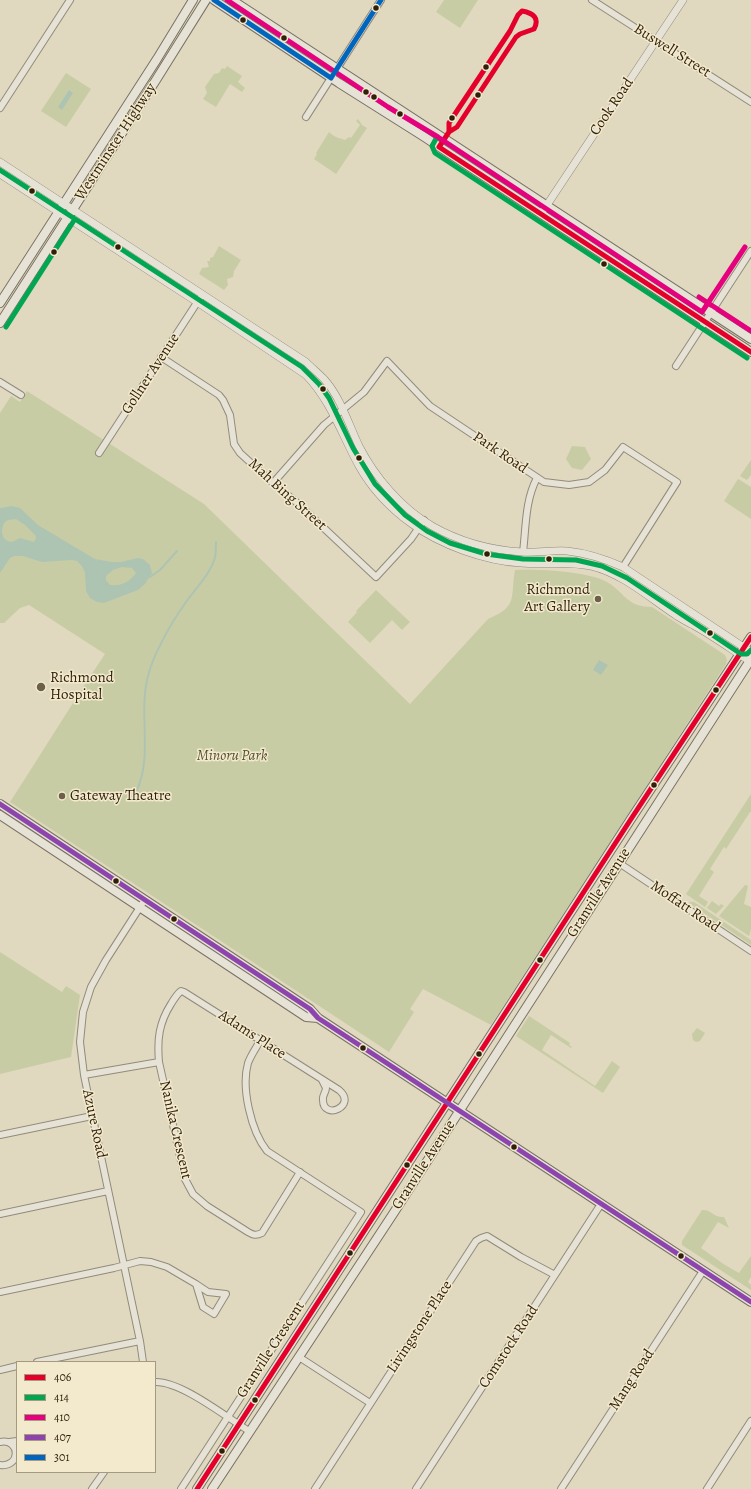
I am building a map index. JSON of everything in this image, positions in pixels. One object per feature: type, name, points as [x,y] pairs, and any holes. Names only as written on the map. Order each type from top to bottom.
[{"type":"main road","name":"Westminster Highway","points":[[0,303],[157,59],[193,0]]},
{"type":"main road","name":"Westminster Highway","points":[[0,323],[206,0]]},
{"type":"main road","points":[[214,0],[384,113],[420,134],[751,352]]},
{"type":"main road","points":[[232,0],[428,130],[751,339]]},
{"type":"main road","name":"Granville Avenue","points":[[197,1489],[625,829],[745,651],[751,637]]},
{"type":"main road","name":"Granville Avenue","points":[[212,1489],[750,661]]},
{"type":"main road","points":[[0,804],[142,904]]},
{"type":"main road","points":[[0,815],[310,1009],[318,1018],[751,1302]]},
{"type":"street","points":[[0,108],[70,0]]},
{"type":"street","points":[[306,116],[381,0]]},
{"type":"street","name":"Buswell Street","points":[[592,0],[751,102]]},
{"type":"street","name":"Cook Road","points":[[541,214],[683,0]]},
{"type":"street","points":[[0,162],[306,362],[324,379],[335,394],[344,410],[359,445],[379,478],[394,495],[435,528],[464,540],[496,549],[523,552],[566,551],[587,554],[612,562],[623,567],[745,651],[750,661]]},
{"type":"street","points":[[0,174],[197,302],[306,376],[326,399],[360,467],[374,489],[400,515],[418,529],[437,539],[478,555],[522,564],[563,563],[591,566],[614,574],[679,617],[745,651]]},
{"type":"street","points":[[676,366],[751,252]]},
{"type":"street","name":"Gollner Avenue","points":[[99,453],[202,295]]},
{"type":"street","name":"Mah Bing Street","points":[[161,357],[219,395],[230,415],[234,444],[240,453],[273,484],[295,501],[376,576],[411,540],[424,520]]},
{"type":"street","name":"Park Road","points":[[344,410],[364,392],[387,361],[430,406],[544,482],[561,485],[589,482],[605,470],[623,447],[677,482],[623,567]]},
{"type":"street","points":[[0,382],[21,395]]},
{"type":"street","points":[[273,484],[324,426],[344,410]]},
{"type":"street","points":[[523,552],[529,500],[537,478]]},
{"type":"street","name":"Moffatt Road","points":[[619,863],[751,951]]},
{"type":"street","name":"Azure Road","points":[[142,904],[91,986],[83,1012],[80,1042],[84,1075],[92,1116],[140,1341],[143,1361]]},
{"type":"street","name":"Adams Place","points":[[181,991],[339,1090],[343,1095],[343,1105],[338,1110],[328,1110],[324,1105],[323,1098],[326,1088],[322,1080]]},
{"type":"street","name":"Nanika Crescent","points":[[181,991],[177,994],[166,1011],[160,1025],[158,1045],[159,1062],[185,1179],[193,1194],[207,1206],[248,1232],[253,1235],[258,1235],[262,1233],[300,1172]]},
{"type":"street","points":[[260,1041],[249,1061],[246,1072],[247,1096],[254,1127],[260,1143],[267,1151],[300,1172]]},
{"type":"street","points":[[84,1075],[159,1062]]},
{"type":"street","points":[[0,1135],[92,1116]]},
{"type":"street","name":"Granville Crescent","points":[[181,1489],[361,1212],[300,1172]]},
{"type":"street","points":[[0,1214],[108,1191]]},
{"type":"street","name":"Comstock Road","points":[[418,1487],[601,1204]]},
{"type":"street","name":"Livingstone Place","points":[[315,1489],[476,1241],[487,1236],[521,1257],[556,1275]]},
{"type":"street","points":[[0,1292],[124,1266],[140,1261],[157,1263],[168,1267],[196,1284],[208,1292],[226,1294],[214,1314],[203,1307],[196,1284]]},
{"type":"street","name":"Mang Road","points":[[561,1489],[703,1271]]},
{"type":"street","points":[[42,1361],[140,1341]]},
{"type":"street","points":[[298,1357],[370,1403]]},
{"type":"street","points":[[0,1370],[16,1366]]},
{"type":"street","points":[[156,1382],[163,1382],[181,1388],[250,1431]]},
{"type":"street","points":[[707,1489],[751,1421]]},
{"type":"street","points":[[0,1442],[16,1441]]},
{"type":"street","points":[[0,1465],[6,1466],[10,1464],[15,1457],[15,1448],[9,1442]]},
{"type":"street","points":[[92,1489],[103,1473]]},
{"type":"street","points":[[418,1487],[426,1489]]},
{"type":"green space","points":[[444,0],[478,0],[460,28],[436,12]]},
{"type":"green space","points":[[227,66],[242,76],[238,82],[245,88],[242,92],[230,84],[216,107],[203,99],[207,93],[205,87],[214,74],[219,73],[222,68],[225,69]]},
{"type":"green space","points":[[66,73],[91,89],[66,127],[41,111]]},
{"type":"green space","points":[[358,119],[362,125],[367,128],[336,174],[314,159],[329,132],[345,140],[349,137],[351,138],[360,125],[356,121]]},
{"type":"green space","points":[[219,246],[241,260],[234,271],[233,277],[227,279],[228,285],[224,290],[199,274],[202,268],[209,267],[207,261],[210,261],[210,258],[213,257]]},
{"type":"green space","name":"Minoru Park","points":[[27,391],[204,504],[410,704],[488,619],[505,610],[509,605],[515,570],[548,570],[583,574],[603,580],[616,588],[630,601],[643,606],[652,607],[725,655],[727,660],[726,664],[491,1025],[423,989],[410,1009],[414,1012],[389,1052],[10,802],[105,654],[29,605],[20,608],[4,623],[0,623],[0,413],[11,396],[20,402]]},
{"type":"green space","points":[[572,446],[585,447],[591,459],[582,470],[572,468],[566,459]]},
{"type":"green space","points":[[751,460],[751,475],[747,480],[740,476]]},
{"type":"green space","points":[[738,479],[751,487],[751,519],[724,501]]},
{"type":"green space","points":[[376,590],[410,622],[402,630],[392,620],[370,643],[348,622],[357,612],[356,611]]},
{"type":"green space","points":[[751,794],[751,812],[726,849],[724,847],[710,869],[714,872],[699,896],[708,902],[705,907],[686,894]]},
{"type":"green space","points":[[745,885],[748,886],[744,904],[751,907],[751,929],[749,936],[719,916]]},
{"type":"green space","points":[[712,901],[719,906],[721,904],[724,906],[716,914],[707,908]]},
{"type":"green space","points":[[694,902],[751,940],[751,945],[689,903]]},
{"type":"green space","points":[[0,952],[62,992],[66,986],[80,995],[71,1057],[0,1074]]},
{"type":"green space","points":[[529,1016],[570,1043],[569,1045],[572,1047],[571,1048],[551,1035],[542,1050],[595,1086],[612,1061],[620,1067],[603,1093],[516,1036]]},
{"type":"green space","points":[[697,1028],[705,1033],[700,1041],[696,1042],[693,1040],[692,1034]]},
{"type":"green space","points":[[702,1210],[724,1217],[729,1228],[718,1222],[701,1248],[739,1273],[751,1256],[751,1277],[748,1282],[751,1285],[751,1290],[682,1245],[682,1241]]},
{"type":"shaded area","points":[[69,90],[73,93],[62,110],[58,107]]},
{"type":"shaded area","points":[[12,506],[20,508],[38,525],[95,559],[121,562],[137,558],[143,559],[150,565],[152,573],[145,584],[138,590],[104,603],[97,602],[90,598],[86,591],[85,573],[82,566],[77,561],[42,562],[23,556],[15,556],[10,558],[0,573],[0,508]],"holes":[[[16,519],[25,525],[36,536],[34,542],[20,538],[12,542],[5,539],[2,533],[4,524],[7,520]],[[122,567],[132,568],[136,573],[125,583],[110,585],[106,580],[106,576],[113,570]]]},
{"type":"shaded area","points":[[599,660],[608,665],[601,675],[593,670]]},
{"type":"waterway","points":[[137,790],[142,776],[144,762],[144,705],[145,690],[150,668],[163,639],[174,621],[210,570],[215,557],[216,542]]},
{"type":"waterway","points":[[150,577],[160,570],[177,551]]},
{"type":"transit line","name":"301","points":[[214,0],[331,78],[381,0]]},
{"type":"transit line","name":"410","points":[[227,0],[388,107],[438,137],[702,312],[745,247]]},
{"type":"transit line","name":"406","points":[[522,11],[529,13],[536,19],[534,29],[516,37],[457,127],[449,132],[449,123],[522,11]]},
{"type":"transit line","name":"406","points":[[449,132],[439,147],[751,352]]},
{"type":"transit line","name":"414","points":[[437,137],[432,146],[435,153],[747,358]]},
{"type":"transit line","name":"414","points":[[0,170],[302,367],[319,384],[329,398],[353,448],[375,484],[405,515],[427,531],[450,543],[486,554],[523,559],[576,560],[602,566],[627,578],[741,654],[747,654],[751,650]]},
{"type":"transit line","name":"414","points":[[6,327],[73,222]]},
{"type":"transit line","name":"410","points":[[699,297],[751,331]]},
{"type":"transit line","name":"406","points":[[197,1489],[631,819],[751,637]]},
{"type":"transit line","name":"407","points":[[0,804],[310,1009],[318,1018],[751,1302]]},
{"type":"place","name":"Richmond Art Gallery","points":[[598,599]]},
{"type":"place","name":"Richmond Hospital","points":[[41,687]]},
{"type":"place","name":"Gateway Theatre","points":[[62,796]]}]
